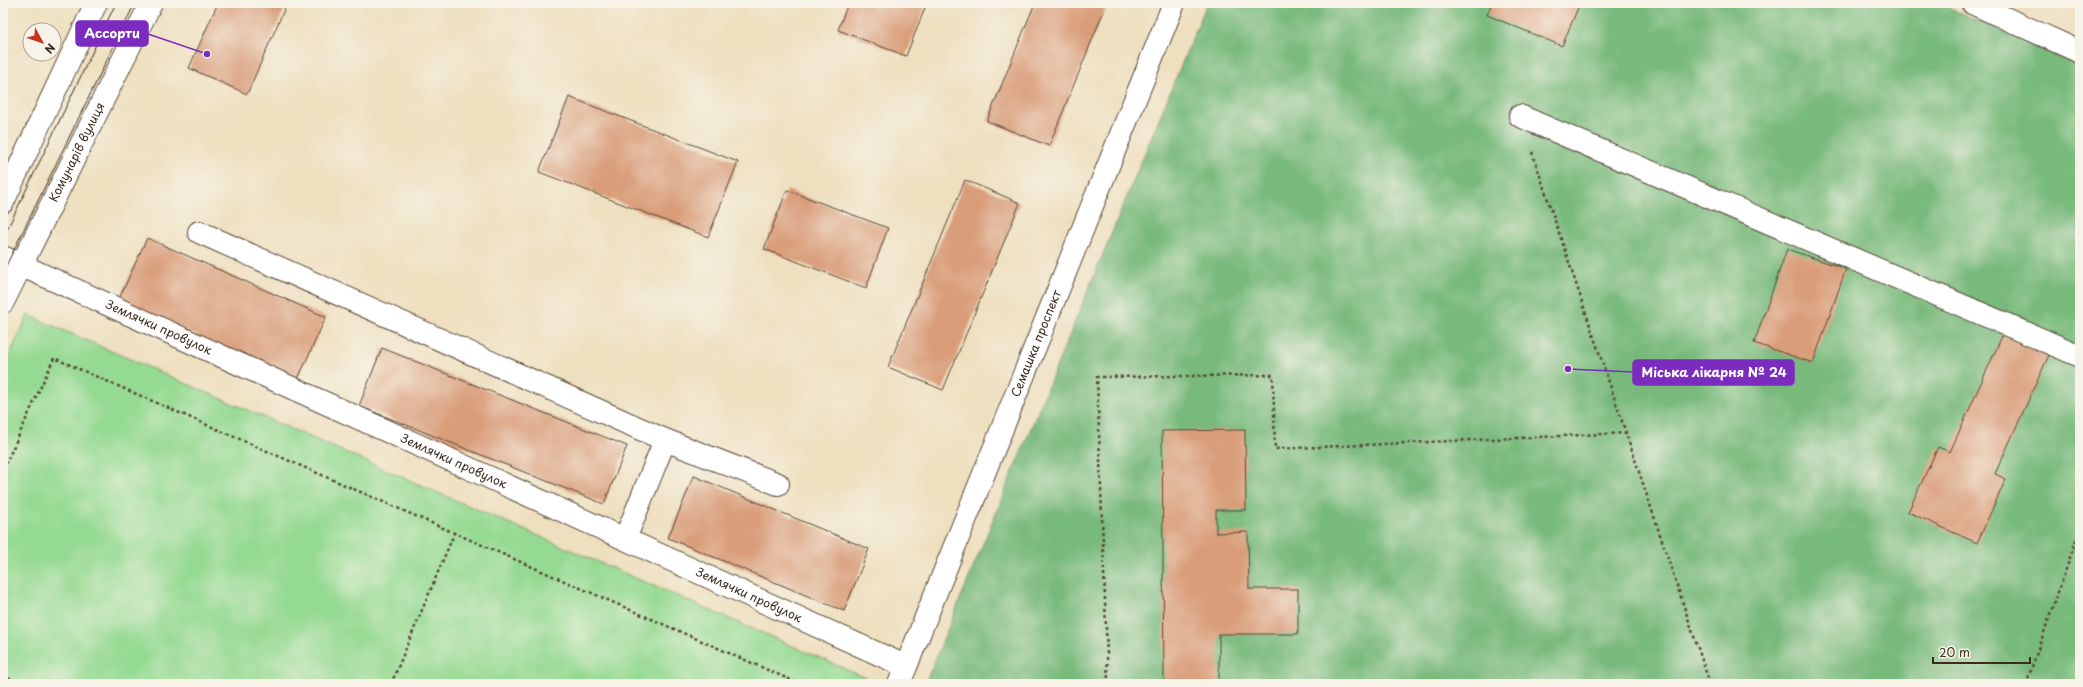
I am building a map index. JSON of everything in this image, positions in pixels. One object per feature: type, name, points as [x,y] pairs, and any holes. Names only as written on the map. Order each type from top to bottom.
[{"type":"street","points":[[3,202],[96,3]]},
{"type":"street","name":"Комунарів вулиця","points":[[3,302],[12,261],[151,3]]},
{"type":"street","name":"Семашка проспект","points":[[902,675],[1174,3]]},
{"type":"street","points":[[1972,3],[2080,52]]},
{"type":"street","points":[[1520,116],[2080,356]]},
{"type":"street","points":[[199,232],[665,440],[778,484]]},
{"type":"street","name":"Землячки провулок","points":[[12,261],[625,539],[902,675]]},
{"type":"street","points":[[625,539],[665,440]]},
{"type":"path","points":[[1520,116],[1710,684]]},
{"type":"path","points":[[3,470],[54,358],[800,684]]},
{"type":"path","points":[[1108,684],[1097,378],[1273,375],[1275,449],[1626,433]]},
{"type":"path","points":[[2026,684],[2080,529]]},
{"type":"path","points":[[391,684],[454,534]]},
{"type":"path","points":[[3,676],[21,684]]},
{"type":"green space","points":[[1207,3],[1938,3],[2080,66],[2080,684],[925,684]]},
{"type":"green space","points":[[28,315],[880,684],[3,684],[3,370]]},
{"type":"building","points":[[218,3],[287,3],[247,94],[189,68]]},
{"type":"building","points":[[848,3],[927,3],[906,56],[838,30]]},
{"type":"building","points":[[1035,3],[1107,3],[1049,146],[987,121]]},
{"type":"building","points":[[1492,3],[1580,3],[1562,46],[1487,15]]},
{"type":"building","points":[[569,97],[738,162],[708,237],[539,172]]},
{"type":"building","points":[[965,180],[1020,203],[943,390],[888,367]]},
{"type":"building","points":[[787,190],[888,228],[866,288],[764,249]]},
{"type":"building","points":[[147,238],[326,317],[297,381],[118,301]]},
{"type":"building","points":[[1787,249],[1846,269],[1813,363],[1754,343]]},
{"type":"building","points":[[2003,334],[2049,355],[1995,474],[2006,479],[1977,543],[1908,512],[1938,447],[1950,452]]},
{"type":"building","points":[[382,348],[627,446],[604,504],[359,406]]},
{"type":"building","points":[[1245,430],[1246,510],[1216,510],[1216,533],[1248,532],[1249,589],[1298,589],[1298,634],[1219,634],[1219,684],[1164,684],[1162,431]]},
{"type":"building","points":[[694,476],[869,549],[844,611],[668,538]]},
{"type":"tram line","points":[[3,238],[116,3]]},
{"type":"tram line","points":[[3,272],[135,3]]},
{"type":"place","name":"Ассорти","points":[[207,54]]},
{"type":"place","name":"Міська лікарня № 24","points":[[1568,369]]}]
